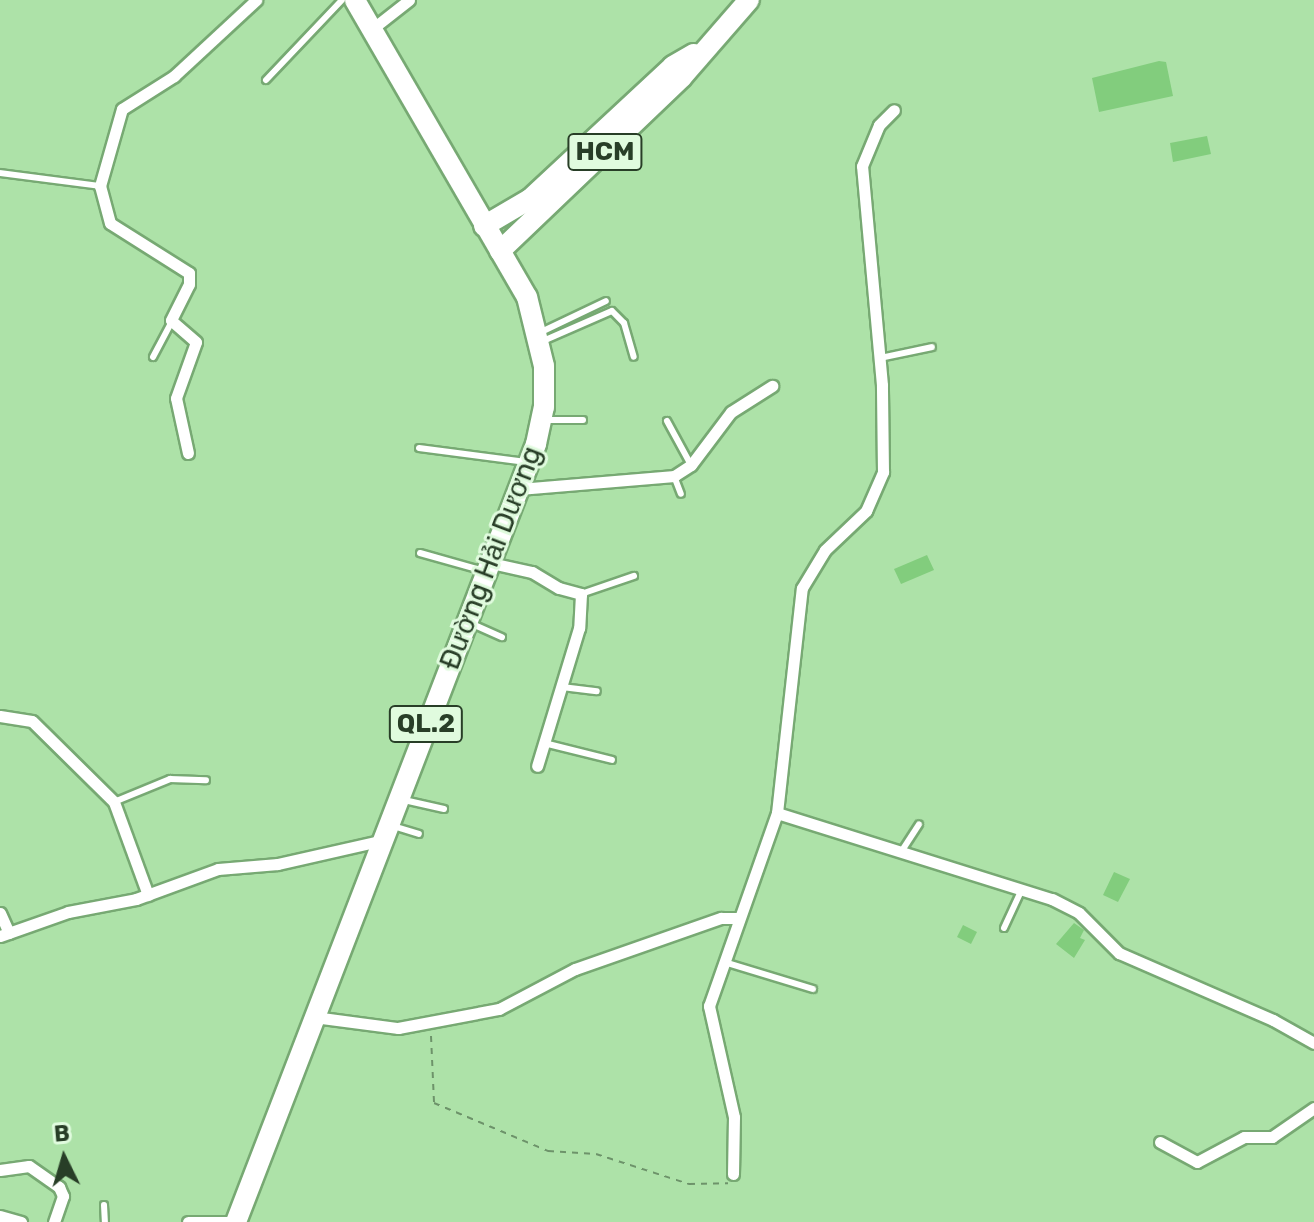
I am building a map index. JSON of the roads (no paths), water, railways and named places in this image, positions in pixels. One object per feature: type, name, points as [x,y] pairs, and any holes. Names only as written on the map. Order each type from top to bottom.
[{"type":"highway","name":"Đường Hải Dương","points":[[236,1222],[382,832],[489,568],[529,462],[541,420],[539,338],[527,297],[355,0]]},
{"type":"highway","name":"HCM","points":[[500,251],[682,77],[704,48],[749,0]]},
{"type":"highway","name":"HCM","points":[[484,226],[530,199],[673,66],[704,48]]},
{"type":"street","points":[[188,453],[176,398],[196,342],[171,323],[189,273],[110,223],[100,186],[122,109],[174,76],[256,0]]},
{"type":"street","points":[[372,29],[409,0]]},
{"type":"street","points":[[733,1174],[734,1117],[708,1013],[777,813],[802,588],[825,550],[866,511],[883,472],[880,358],[862,166],[879,125],[894,110]]},
{"type":"street","points":[[519,489],[674,476],[691,465],[731,412],[772,386]]},
{"type":"street","points":[[489,568],[532,572],[563,590],[581,594],[579,628],[537,766]]},
{"type":"street","points":[[0,716],[32,721],[114,802],[148,895]]},
{"type":"street","points":[[777,813],[1022,889],[1079,913],[1119,953],[1273,1020],[1314,1043]]},
{"type":"street","points":[[0,913],[4,934],[68,912],[148,895],[218,869],[271,865],[382,832]]},
{"type":"street","points":[[314,1017],[385,1028],[499,1009],[568,972],[721,918],[739,918]]},
{"type":"street","points":[[1160,1142],[1197,1162],[1235,1140],[1272,1137],[1314,1108]]},
{"type":"street","points":[[0,1170],[29,1166],[59,1187],[63,1196],[54,1222]]},
{"type":"street","points":[[0,1216],[21,1222]]},
{"type":"street","points":[[188,1222],[227,1222]]},
{"type":"lane","points":[[266,80],[342,0]]},
{"type":"lane","points":[[0,173],[100,186]]},
{"type":"lane","points":[[539,338],[606,301]]},
{"type":"lane","points":[[539,338],[612,311],[624,323],[634,357]]},
{"type":"lane","points":[[153,357],[171,323]]},
{"type":"lane","points":[[880,358],[932,347]]},
{"type":"lane","points":[[541,420],[583,420]]},
{"type":"lane","points":[[667,421],[691,465]]},
{"type":"lane","points":[[419,448],[529,462]]},
{"type":"lane","points":[[674,476],[681,494]]},
{"type":"lane","points":[[420,553],[489,568]]},
{"type":"lane","points":[[581,594],[634,576]]},
{"type":"lane","points":[[467,622],[502,637]]},
{"type":"lane","points":[[562,687],[597,691]]},
{"type":"lane","points":[[544,743],[612,760]]},
{"type":"lane","points":[[114,802],[170,779],[206,780]]},
{"type":"lane","points":[[396,799],[444,809]]},
{"type":"lane","points":[[901,852],[919,824]]},
{"type":"lane","points":[[382,832],[419,834]]},
{"type":"lane","points":[[1004,928],[1022,889]]},
{"type":"lane","points":[[724,962],[813,989]]},
{"type":"lane","points":[[104,1205],[105,1222]]}]
